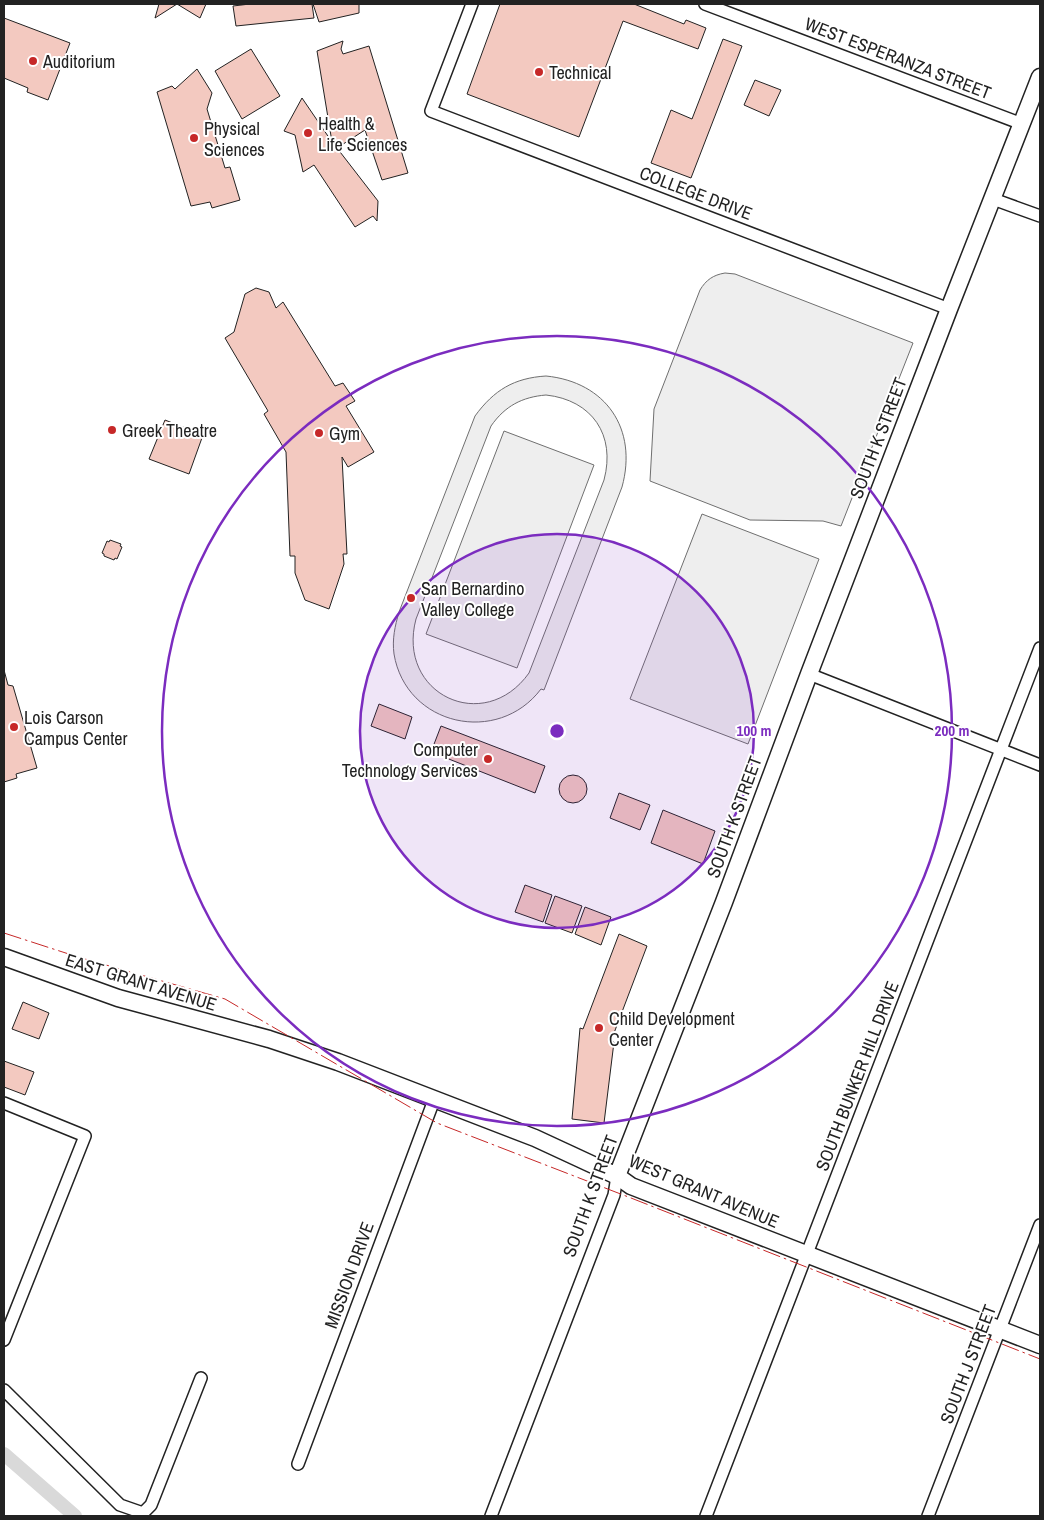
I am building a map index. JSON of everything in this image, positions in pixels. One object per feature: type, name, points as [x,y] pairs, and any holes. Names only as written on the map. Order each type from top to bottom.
[{"type":"street","name":"COLLEGE DRIVE","points":[[472,4],[431,111],[949,309]]},
{"type":"street","name":"WEST ESPERANZA STREET","points":[[705,4],[1022,124]]},
{"type":"street","name":"SOUTH K STREET","points":[[491,1516],[614,1195],[617,1176],[724,902],[949,309],[1040,77]]},
{"type":"street","points":[[993,199],[1040,216]]},
{"type":"street","name":"SOUTH BUNKER HILL DRIVE","points":[[706,1516],[1040,648]]},
{"type":"street","points":[[809,674],[1040,765]]},
{"type":"street","name":"EAST GRANT AVENUE","points":[[4,957],[118,998],[269,1039]]},
{"type":"street","name":"WEST GRANT AVENUE","points":[[269,1039],[338,1062],[535,1138],[617,1176],[631,1186],[1040,1345]]},
{"type":"street","name":"MISSION DRIVE","points":[[298,1464],[434,1100]]},
{"type":"street","points":[[4,1103],[85,1136],[4,1340]]},
{"type":"street","name":"SOUTH J STREET","points":[[928,1516],[1040,1225]]},
{"type":"street","points":[[4,1390],[120,1505],[143,1513],[151,1505],[201,1378]]},
{"type":"shaded area","points":[[725,273],[735,274],[913,343],[841,526],[823,521],[750,520],[650,481],[654,409],[700,290],[710,278]]},
{"type":"shaded area","points":[[546,376],[567,380],[601,398],[621,428],[625,446],[626,466],[622,487],[544,690],[541,689],[523,707],[502,718],[479,722],[456,720],[434,712],[416,698],[402,679],[393,648],[396,622],[475,416],[497,392],[524,379]],"holes":[[[546,395],[562,398],[588,412],[597,422],[606,448],[607,464],[604,480],[529,673],[510,692],[490,702],[468,703],[448,698],[431,686],[419,668],[413,645],[416,619],[491,426],[502,413],[522,400]]]},
{"type":"shaded area","points":[[504,431],[594,465],[517,668],[426,634]]},
{"type":"shaded area","points":[[702,514],[819,559],[748,744],[630,699]]},
{"type":"building","points":[[159,4],[177,4],[155,18]]},
{"type":"building","points":[[177,4],[206,4],[200,18]]},
{"type":"building","points":[[250,4],[312,4],[314,18],[236,26],[233,6]]},
{"type":"building","points":[[313,4],[359,4],[359,13],[319,22]]},
{"type":"building","name":"Technical","points":[[500,4],[634,4],[684,24],[686,20],[706,28],[698,49],[623,21],[579,137],[467,94]]},
{"type":"building","name":"Auditorium","points":[[4,18],[70,43],[48,100],[27,92],[28,88],[4,78]]},
{"type":"building","points":[[723,39],[742,46],[691,178],[651,163],[671,110],[692,119]]},
{"type":"building","name":"Health & Life Sciences","points":[[343,41],[341,49],[343,54],[369,46],[408,173],[382,180],[365,130],[337,148],[378,201],[377,221],[373,216],[355,227],[314,165],[303,172],[295,135],[284,131],[302,98],[332,142],[317,51]]},
{"type":"building","name":"Physical Sciences","points":[[251,49],[280,96],[242,119],[215,71]]},
{"type":"building","name":"Physical Sciences","points":[[197,69],[212,93],[207,109],[225,168],[230,167],[240,200],[212,208],[210,202],[191,206],[157,92],[172,86],[175,89]]},
{"type":"building","points":[[755,80],[781,90],[769,116],[744,105]]},
{"type":"building","name":"Gym","points":[[256,288],[269,292],[276,308],[283,302],[335,386],[343,383],[355,401],[346,406],[374,452],[348,467],[342,457],[347,554],[343,554],[344,564],[329,609],[305,600],[295,573],[295,556],[290,556],[286,452],[264,414],[268,411],[225,338],[234,332],[245,294]]},
{"type":"building","points":[[165,420],[203,435],[189,474],[149,459]]},
{"type":"building","points":[[110,540],[121,544],[120,546],[122,547],[117,559],[115,558],[114,560],[104,556],[102,553],[107,541],[109,542]]},
{"type":"building","name":"Lois Carson Campus Center","points":[[4,670],[8,685],[13,686],[37,768],[16,774],[17,778],[4,782]]},
{"type":"building","points":[[379,704],[412,717],[405,739],[371,726]]},
{"type":"building","name":"Computer Technology Services","points":[[441,726],[545,766],[535,793],[431,752]]},
{"type":"building","points":[[573,775],[583,779],[587,789],[583,799],[573,803],[563,799],[559,789],[563,779]]},
{"type":"building","points":[[619,793],[650,805],[640,830],[610,818]]},
{"type":"building","points":[[663,810],[715,831],[703,864],[651,843]]},
{"type":"building","points":[[525,885],[552,895],[543,922],[515,912]]},
{"type":"building","points":[[555,896],[582,906],[572,933],[545,923]]},
{"type":"building","points":[[585,907],[611,917],[601,945],[575,934]]},
{"type":"building","name":"Child Development Center","points":[[619,934],[647,946],[611,1041],[614,1042],[604,1123],[572,1119],[580,1028],[583,1029]]},
{"type":"building","points":[[23,1002],[49,1013],[39,1039],[12,1029]]},
{"type":"building","points":[[4,1061],[34,1072],[25,1095],[4,1087]]},
{"type":"waterway","points":[[4,1454],[75,1516]]},
{"type":"power","points":[[4,933],[78,957],[225,999],[437,1123],[1040,1359]]},
{"type":"place","name":"Auditorium","points":[[33,61]]},
{"type":"place","name":"Technical","points":[[539,72]]},
{"type":"place","name":"Health & Life Sciences","points":[[308,133]]},
{"type":"place","name":"Physical Sciences","points":[[194,138]]},
{"type":"place","name":"Greek Theatre","points":[[112,430]]},
{"type":"place","name":"Gym","points":[[319,433]]},
{"type":"place","name":"San Bernardino Valley College","points":[[411,598]]},
{"type":"place","name":"Lois Carson Campus Center","points":[[14,727]]},
{"type":"place","name":"Computer Technology Services","points":[[488,759]]},
{"type":"place","name":"Child Development Center","points":[[599,1028]]}]
